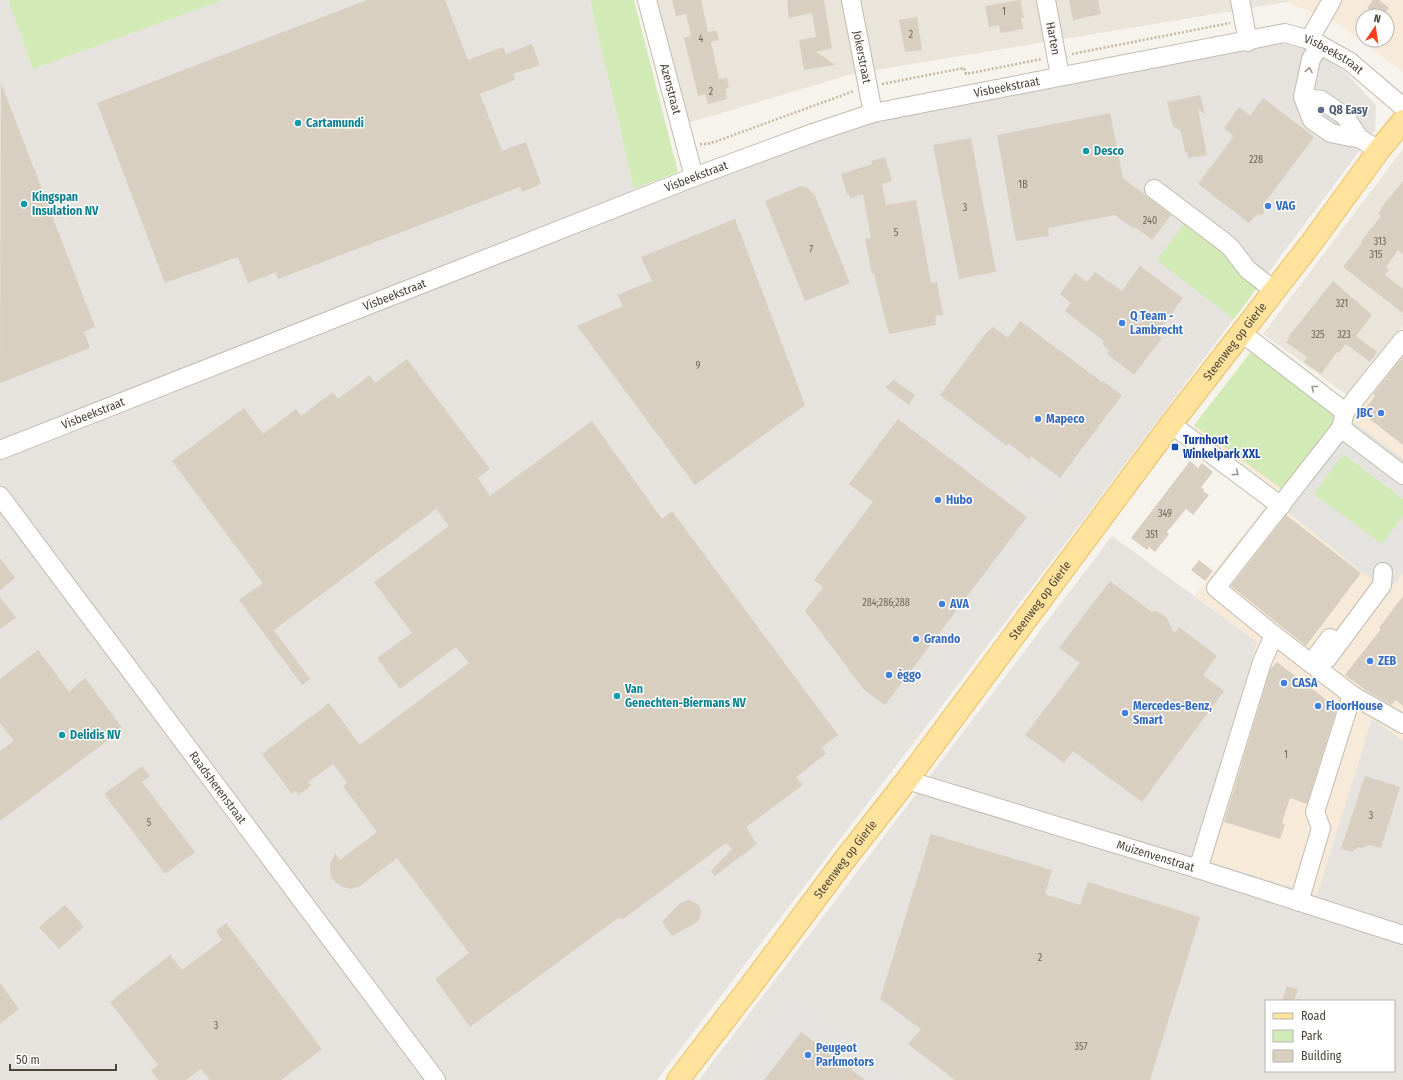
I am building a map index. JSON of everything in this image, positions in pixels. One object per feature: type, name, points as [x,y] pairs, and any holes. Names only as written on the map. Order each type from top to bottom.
[{"type":"main road","name":"Steenweg op Gierle","points":[[678,1080],[842,863],[907,780],[1171,424],[1312,242],[1379,150],[1403,121]]},
{"type":"street","name":"Azenstraat","points":[[647,0],[694,177]]},
{"type":"street","name":"Jokerstraat","points":[[851,0],[873,113]]},
{"type":"street","name":"Harten","points":[[1046,0],[1060,76]]},
{"type":"street","points":[[1240,0],[1248,42]]},
{"type":"street","points":[[1332,0],[1314,42],[1303,97],[1322,100],[1344,116],[1359,138],[1379,150]]},
{"type":"street","name":"Visbeekstraat","points":[[0,450],[694,177],[813,133],[873,113],[1060,76],[1248,42],[1285,33],[1314,42],[1349,61],[1403,107]]},
{"type":"street","points":[[1154,189],[1223,240],[1248,270],[1275,290]]},
{"type":"street","points":[[1242,333],[1343,420],[1403,475]]},
{"type":"street","points":[[1403,340],[1281,506],[1216,588],[1352,695],[1403,724]]},
{"type":"street","points":[[1171,424],[1281,506]]},
{"type":"street","name":"Raadsherenstraat","points":[[0,496],[436,1080]]},
{"type":"street","points":[[1329,676],[1344,647],[1382,585],[1383,572]]},
{"type":"street","points":[[1198,869],[1262,662],[1274,635]]},
{"type":"street","points":[[1309,661],[1322,637],[1344,647]]},
{"type":"street","points":[[1309,661],[1330,638],[1333,641],[1322,657],[1326,659],[1344,647]]},
{"type":"street","points":[[1300,902],[1321,828],[1315,812],[1352,695]]},
{"type":"street","name":"Muizenvenstraat","points":[[907,780],[1198,869],[1403,935]]},
{"type":"path","points":[[695,141],[701,144],[707,144],[868,87],[964,68],[966,74],[1244,20]]},
{"type":"shaded area","points":[[0,0],[8,0],[33,69],[223,0],[590,0],[639,208],[814,140],[873,121],[1279,43],[1310,48],[1344,71],[1376,105],[1375,130],[1086,516],[657,1080],[0,1080]]},
{"type":"shaded area","points":[[656,0],[1290,0],[1287,2],[852,74],[688,123]]},
{"type":"shaded area","points":[[1290,0],[1403,0],[1403,72],[1371,48],[1395,48],[1395,8],[1355,8],[1355,36],[1336,22],[1287,2]]},
{"type":"shaded area","points":[[1403,149],[1403,326],[1347,395],[1263,334]]},
{"type":"shaded area","points":[[1403,328],[1403,741],[1372,719],[1317,895],[1192,856],[1257,642],[1195,596],[1278,490],[1193,428],[1254,346],[1338,411]]},
{"type":"shaded area","points":[[1134,402],[1140,418],[1079,500],[1071,485]]},
{"type":"shaded area","points":[[1351,420],[1403,459],[1403,499],[1343,454],[1314,494],[1382,544],[1403,516],[1403,573],[1387,592],[1283,508]]},
{"type":"shaded area","points":[[1043,466],[1060,478],[1058,483],[1040,470]]},
{"type":"shaded area","points":[[1025,472],[1062,502],[1054,512],[1016,483]]},
{"type":"shaded area","points":[[1027,517],[1058,540],[1008,606],[978,582]]},
{"type":"shaded area","points":[[1112,536],[1257,642],[1192,856],[1317,895],[1372,719],[1403,741],[1403,1080],[699,1080]]},
{"type":"shaded area","points":[[971,621],[987,633],[916,729],[900,717]]},
{"type":"shaded area","points":[[793,998],[903,1080],[860,1080],[862,1077],[801,1032],[764,1080],[732,1080]]},
{"type":"green space","points":[[8,0],[223,0],[33,69]]},
{"type":"green space","points":[[590,0],[634,0],[678,172],[634,189]]},
{"type":"green space","points":[[1188,219],[1260,284],[1234,319],[1157,260]]},
{"type":"green space","points":[[1253,350],[1340,416],[1282,489],[1194,425]]},
{"type":"green space","points":[[1343,454],[1403,499],[1403,516],[1382,545],[1313,494]]},
{"type":"building","name":"Cartamundi","points":[[367,0],[445,0],[468,60],[503,47],[506,54],[532,44],[540,65],[513,74],[515,80],[480,94],[502,151],[526,142],[541,184],[522,192],[520,187],[278,279],[276,272],[248,283],[238,257],[165,283],[97,103]]},
{"type":"building","points":[[672,0],[701,0],[708,32],[716,30],[719,40],[711,42],[719,79],[727,78],[729,88],[725,89],[727,99],[708,104],[705,94],[698,96],[684,38],[691,36],[686,14],[676,16]]},
{"type":"building","points":[[787,0],[824,0],[832,48],[816,52],[835,65],[804,70],[799,40],[816,37],[812,13],[789,18]]},
{"type":"building","points":[[1020,0],[1024,18],[1021,18],[1023,29],[1001,33],[999,25],[989,27],[985,6]]},
{"type":"building","points":[[1069,0],[1098,0],[1101,14],[1073,20]]},
{"type":"building","points":[[1373,0],[1379,0],[1389,8],[1367,8]]},
{"type":"building","points":[[917,17],[922,50],[905,52],[899,20]]},
{"type":"building","name":"Kingspan Insulation NV","points":[[1,83],[95,327],[84,332],[90,348],[0,383]]},
{"type":"building","points":[[1200,95],[1205,114],[1198,109],[1207,155],[1188,158],[1187,152],[1185,152],[1181,131],[1173,126],[1167,102]]},
{"type":"building","points":[[1263,98],[1314,137],[1263,205],[1264,214],[1256,215],[1249,223],[1198,184],[1234,136],[1224,128],[1239,107],[1250,116]]},
{"type":"building","points":[[1110,113],[1123,178],[1171,215],[1152,240],[1135,227],[1134,229],[1115,215],[1048,228],[1049,236],[1016,241],[997,135]]},
{"type":"building","points":[[971,138],[996,272],[959,279],[933,145]]},
{"type":"building","points":[[885,157],[892,181],[882,184],[886,205],[916,200],[931,283],[937,282],[943,315],[935,316],[936,325],[889,334],[874,274],[872,274],[865,239],[871,238],[863,194],[850,199],[841,174],[872,164],[871,161]]},
{"type":"building","points":[[1403,181],[1403,254],[1398,250],[1386,267],[1389,270],[1385,275],[1403,289],[1403,313],[1343,267],[1381,216],[1378,214],[1382,209],[1381,208]]},
{"type":"building","points":[[801,186],[808,188],[815,196],[850,283],[805,301],[765,201]]},
{"type":"building","points":[[735,219],[805,405],[695,485],[577,326],[623,306],[617,295],[652,281],[641,257]]},
{"type":"building","name":"Q Team - Lambrecht","points":[[1140,266],[1183,298],[1156,334],[1162,338],[1134,375],[1107,354],[1109,350],[1102,344],[1104,341],[1065,311],[1071,303],[1060,294],[1075,273],[1087,282],[1095,272],[1122,291]]},
{"type":"building","points":[[1333,281],[1372,315],[1356,336],[1377,352],[1370,362],[1346,344],[1339,353],[1337,352],[1321,374],[1304,362],[1307,357],[1286,342],[1290,337],[1289,336]]},
{"type":"building","name":"Mapeco","points":[[1020,321],[1102,382],[1103,381],[1122,395],[1060,478],[1031,456],[1029,459],[1008,443],[1007,446],[940,395],[986,333],[993,327],[1008,338]]},
{"type":"building","points":[[1403,357],[1403,445],[1362,413],[1375,396],[1373,394]]},
{"type":"building","name":"Van Genechten-Biermans NV","points":[[407,359],[490,469],[478,478],[490,496],[592,421],[662,519],[672,511],[838,735],[822,747],[826,754],[796,777],[803,785],[746,827],[757,844],[715,876],[711,871],[732,849],[726,843],[623,919],[618,918],[470,1027],[435,979],[469,953],[397,858],[360,886],[352,889],[342,887],[331,877],[330,864],[335,853],[340,860],[377,832],[343,786],[347,783],[333,764],[308,782],[311,786],[298,795],[296,791],[292,794],[262,754],[329,703],[360,745],[469,663],[456,647],[400,689],[377,658],[412,633],[374,582],[449,526],[436,509],[274,630],[310,679],[302,685],[239,600],[263,583],[172,461],[244,408],[263,434],[296,409],[301,416],[333,392],[338,399],[370,375],[375,383]]},
{"type":"building","points":[[894,380],[915,395],[909,405],[885,387]]},
{"type":"building","points":[[898,419],[1027,517],[885,705],[864,690],[805,611],[823,587],[814,580],[873,502],[849,484]]},
{"type":"building","points":[[1190,461],[1198,468],[1202,463],[1213,472],[1201,487],[1204,489],[1203,491],[1209,495],[1193,515],[1186,509],[1167,532],[1169,534],[1155,552],[1149,547],[1147,550],[1131,538]]},
{"type":"building","points":[[1286,515],[1361,573],[1306,646],[1231,586]]},
{"type":"building","points":[[0,558],[15,578],[0,590]]},
{"type":"building","points":[[1199,560],[1213,571],[1205,581],[1191,570]]},
{"type":"building","name":"Mercedes-Benz, Smart","points":[[1110,581],[1152,612],[1157,611],[1167,618],[1174,633],[1179,627],[1217,656],[1203,675],[1224,691],[1142,802],[1073,751],[1064,763],[1025,735],[1080,663],[1059,648]]},
{"type":"building","points":[[1403,596],[1403,706],[1396,700],[1391,705],[1367,691],[1345,675],[1381,629],[1379,628]]},
{"type":"building","points":[[0,597],[16,618],[0,629]]},
{"type":"building","name":"Delidis NV","points":[[38,650],[69,692],[85,678],[123,729],[0,821],[0,751],[14,741],[0,723],[0,679]]},
{"type":"building","points":[[1277,662],[1337,708],[1307,804],[1290,798],[1282,823],[1285,824],[1280,839],[1224,822],[1270,670]]},
{"type":"building","points":[[142,766],[150,776],[142,782],[195,852],[165,874],[104,794]]},
{"type":"building","points":[[1365,776],[1400,787],[1381,848],[1369,845],[1362,848],[1358,847],[1352,852],[1341,849]]},
{"type":"building","points":[[931,834],[1052,870],[1045,894],[1080,905],[1088,882],[1200,917],[1150,1080],[955,1080],[908,1044],[921,1029],[880,999]]},
{"type":"building","points":[[689,900],[700,907],[701,912],[699,920],[672,936],[662,922],[680,903]]},
{"type":"building","points":[[65,905],[84,927],[59,949],[39,927]]},
{"type":"building","points":[[226,923],[322,1049],[281,1080],[210,1080],[201,1069],[186,1080],[158,1080],[151,1070],[158,1065],[110,1002],[170,955],[182,970],[222,940],[216,931]]},
{"type":"building","points":[[0,983],[19,1009],[0,1024]]},
{"type":"building","points":[[1287,986],[1298,989],[1294,1000],[1282,1000]]},
{"type":"building","name":"Peugeot Parkmotors","points":[[801,1032],[865,1080],[764,1080]]},
{"type":"place","name":"Q8 Easy","points":[[1321,110]]},
{"type":"place","name":"Cartamundi","points":[[298,123]]},
{"type":"place","name":"Desco","points":[[1086,151]]},
{"type":"place","name":"Kingspan Insulation NV","points":[[24,204]]},
{"type":"place","name":"VAG","points":[[1268,206]]},
{"type":"place","name":"Q Team - Lambrecht","points":[[1122,323]]},
{"type":"place","name":"JBC","points":[[1381,413]]},
{"type":"place","name":"Mapeco","points":[[1038,419]]},
{"type":"place","name":"Turnhout Winkelpark XXL","points":[[1175,447]]},
{"type":"place","name":"Hubo","points":[[938,500]]},
{"type":"place","name":"AVA","points":[[942,604]]},
{"type":"place","name":"Grando","points":[[916,639]]},
{"type":"place","name":"ZEB","points":[[1370,661]]},
{"type":"place","name":"èggo","points":[[889,675]]},
{"type":"place","name":"CASA","points":[[1284,683]]},
{"type":"place","name":"Van Genechten-Biermans NV","points":[[617,696]]},
{"type":"place","name":"FloorHouse","points":[[1318,706]]},
{"type":"place","name":"Mercedes-Benz, Smart","points":[[1125,713]]},
{"type":"place","name":"Delidis NV","points":[[62,735]]},
{"type":"place","name":"Peugeot Parkmotors","points":[[808,1055]]}]
